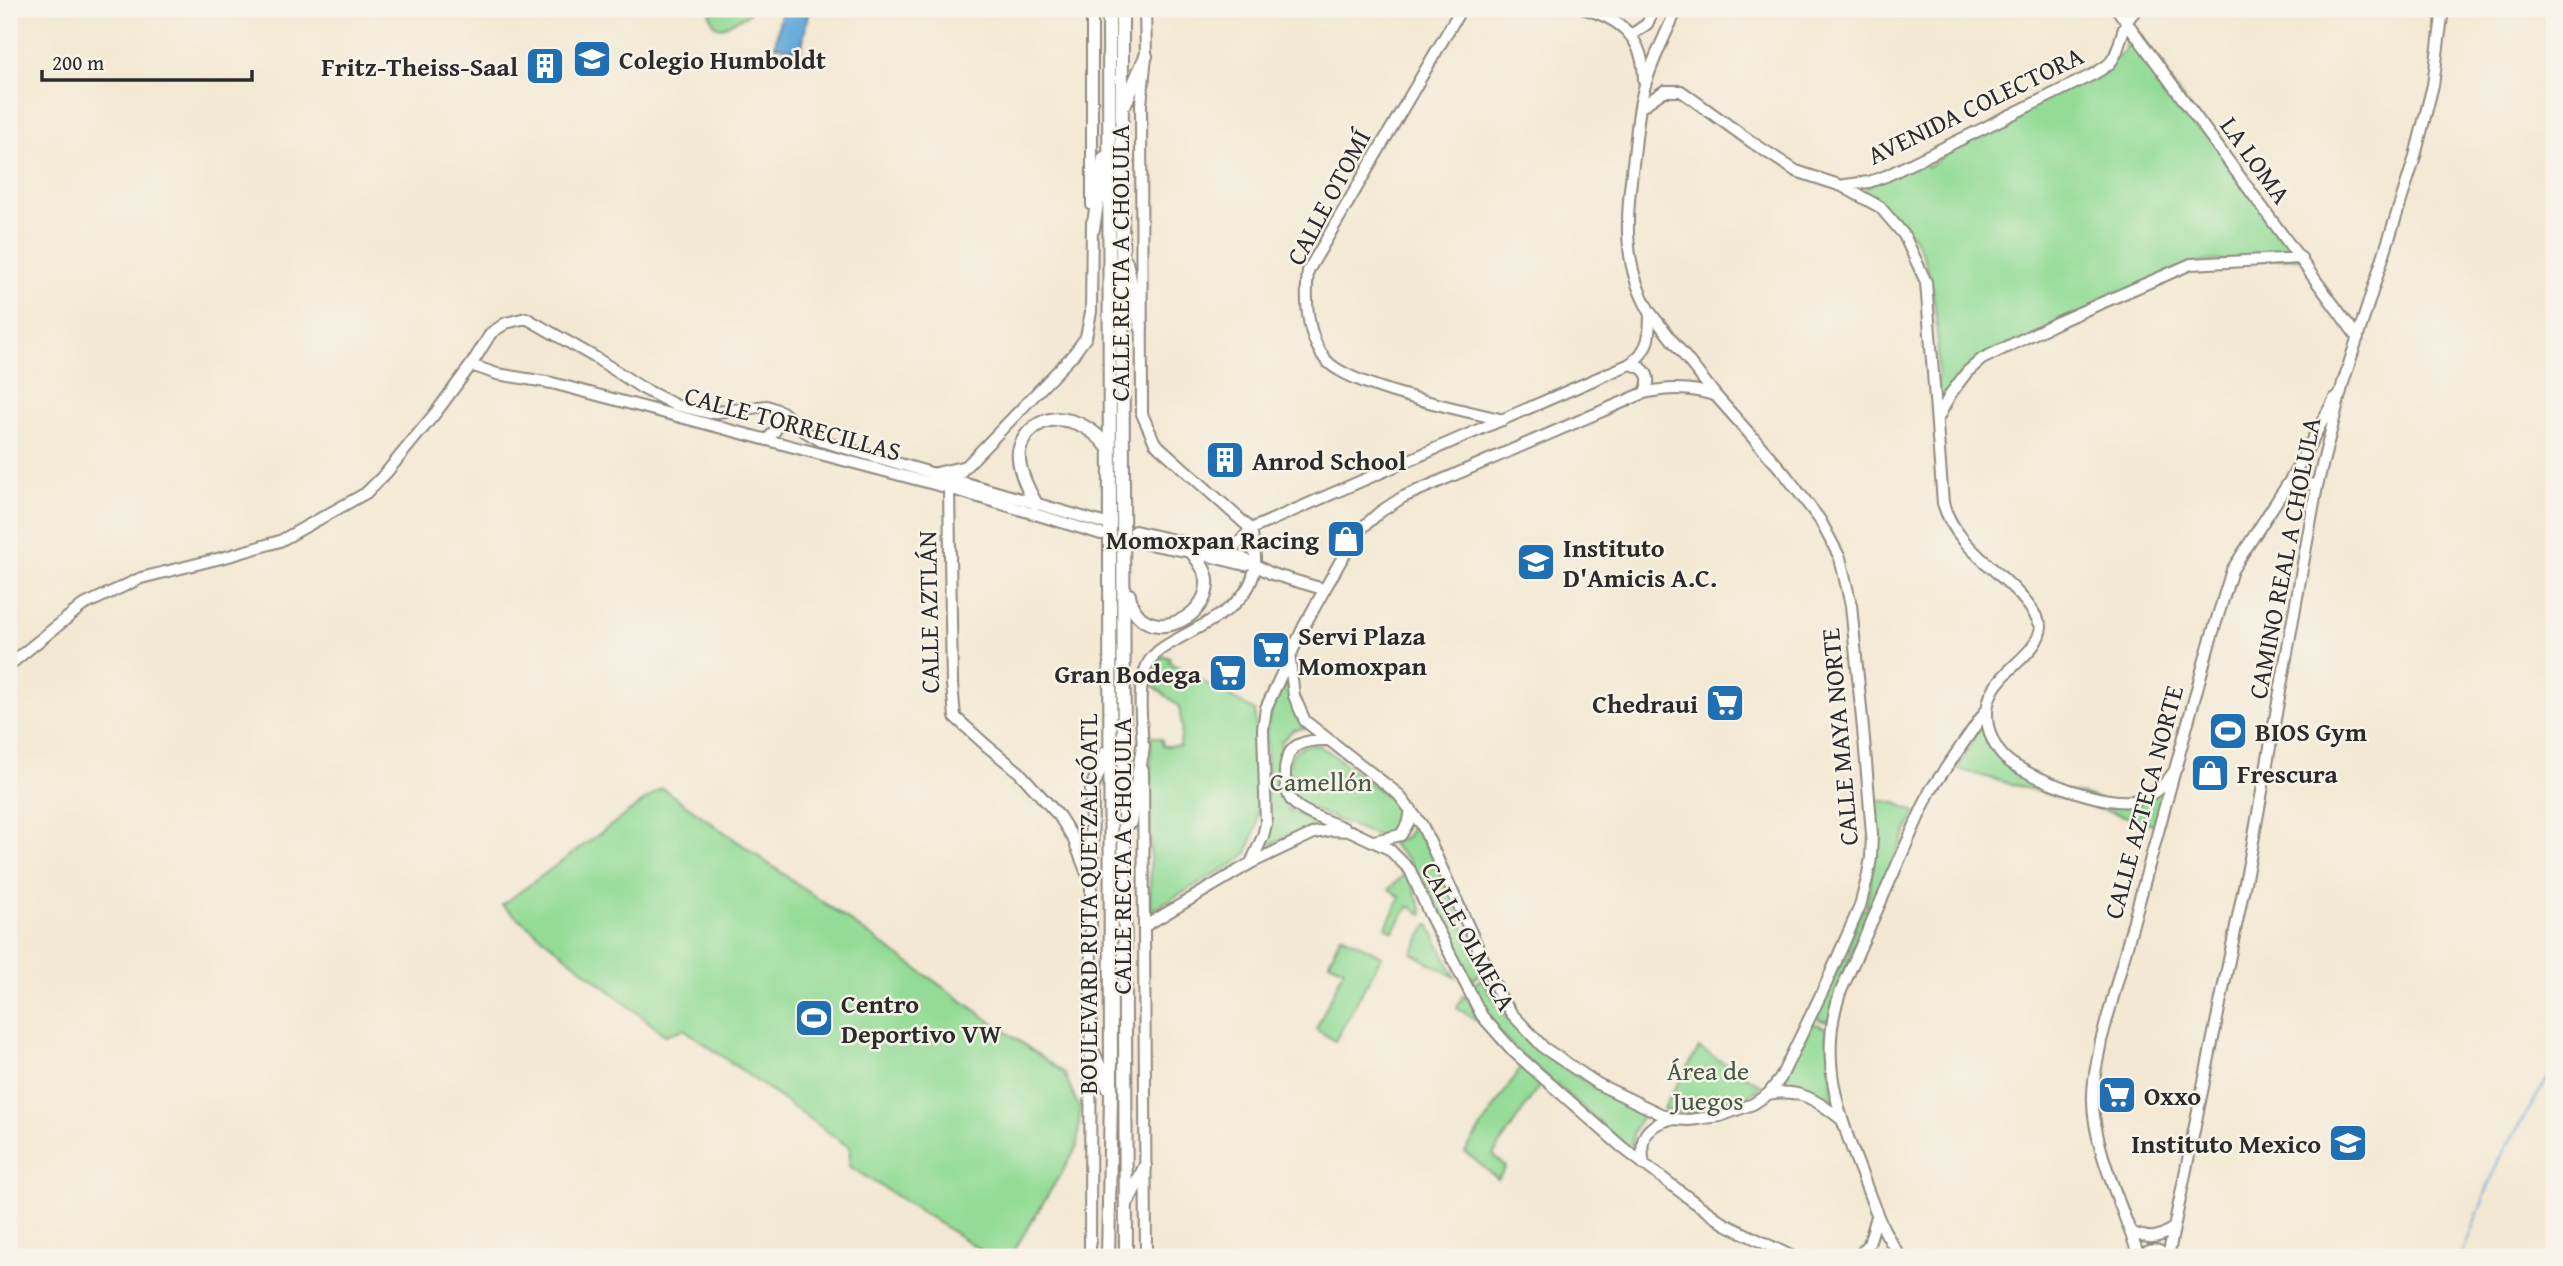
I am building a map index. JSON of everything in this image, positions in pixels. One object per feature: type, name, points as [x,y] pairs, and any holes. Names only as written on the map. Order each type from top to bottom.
[{"type":"main road","points":[[1102,9],[1109,38]]},
{"type":"main road","name":"CALLE RECTA A CHOLULA","points":[[1109,9],[1111,551]]},
{"type":"main road","name":"CALLE RECTA A CHOLULA","points":[[1122,9],[1126,1257]]},
{"type":"main road","points":[[1122,111],[1146,56]]},
{"type":"main road","points":[[1093,229],[1110,119]]},
{"type":"main road","points":[[1121,239],[1141,327]]},
{"type":"main road","points":[[1036,504],[1027,488],[1019,452],[1026,436],[1038,422],[1052,419],[1076,422],[1090,430],[1109,449]]},
{"type":"main road","name":"BOULEVARD RUTA QUETZALCÓATL","points":[[1108,1257],[1111,1095],[1111,551]]},
{"type":"main road","points":[[1125,571],[1132,608],[1139,619],[1154,625],[1175,624],[1190,615],[1199,605],[1207,587],[1206,574],[1192,552]]},
{"type":"main road","points":[[1091,884],[1092,788],[1109,746]]},
{"type":"main road","points":[[1125,860],[1143,746]]},
{"type":"main road","points":[[1090,1045],[1111,1095]]},
{"type":"main road","points":[[1126,1205],[1145,1167]]},
{"type":"street","points":[[950,484],[1073,355],[1086,337],[1091,313],[1093,229],[1092,9]]},
{"type":"street","name":"CALLE RECTA A CHOLULA","points":[[1145,9],[1146,56],[1141,104],[1142,414],[1155,443],[1251,528],[1255,566],[1241,598],[1158,650],[1146,667],[1142,686],[1146,1257]]},
{"type":"street","name":"CALLE OTOMÍ","points":[[1461,9],[1308,271],[1307,311],[1318,346],[1339,372],[1365,383],[1503,420]]},
{"type":"street","points":[[1585,9],[1615,21],[1631,35],[1641,55],[1644,86]]},
{"type":"street","points":[[1631,35],[1647,24],[1654,9]]},
{"type":"street","points":[[1644,86],[1677,9]]},
{"type":"street","name":"LA LOMA","points":[[2117,9],[2358,338]]},
{"type":"street","name":"CAMINO REAL A CHOLULA","points":[[2167,1257],[2246,879],[2317,486],[2343,383],[2414,160],[2433,85],[2443,9]]},
{"type":"street","points":[[2125,20],[2134,10]]},
{"type":"street","name":"AVENIDA COLECTORA","points":[[1842,186],[1870,182],[1886,176],[2094,75],[2110,62],[2118,48],[2125,20]]},
{"type":"street","name":"CALLE MAYA NORTE","points":[[1644,86],[1626,223],[1632,272],[1641,296],[1650,312],[1717,397],[1785,474],[1820,520],[1840,558],[1852,605],[1872,834],[1871,858],[1860,906],[1826,984],[1780,1079],[1768,1094]]},
{"type":"street","points":[[1641,107],[1664,91],[1681,91],[1796,172],[1842,186],[1880,207],[1904,235],[1925,279],[1943,503],[1947,516],[1965,542],[2033,611],[2041,626],[2038,640],[1992,690],[1987,709],[1988,726],[2003,756],[2018,769],[2036,777],[2092,796],[2122,802],[2141,799],[2165,785],[2177,767]]},
{"type":"street","points":[[1937,420],[1951,393],[1967,372],[1982,359],[2058,322],[2191,264],[2301,258]]},
{"type":"street","points":[[1221,551],[1237,545],[1251,528],[1630,364],[1641,356],[1650,338],[1650,312]]},
{"type":"street","name":"CALLE TORRECILLAS","points":[[471,365],[491,333],[506,323],[526,318],[675,405],[709,413],[767,406],[782,412],[821,441],[932,474],[950,484],[1102,528],[1036,504],[950,484],[768,440],[552,383],[497,373],[471,365]]},
{"type":"street","points":[[1630,364],[1645,370],[1649,378],[1644,393]]},
{"type":"street","points":[[9,665],[82,606],[141,578],[280,541],[366,493],[407,449],[471,365]]},
{"type":"street","name":"CALLE AZTECA NORTE","points":[[2139,1257],[2099,1141],[2093,1096],[2101,1041],[2232,570],[2291,479],[2343,383]]},
{"type":"street","points":[[1251,863],[1266,824],[1263,729],[1266,708],[1323,589],[1363,527],[1403,497],[1644,393],[1691,389],[1717,397]]},
{"type":"street","points":[[733,431],[731,422],[735,409]]},
{"type":"street","points":[[768,440],[775,431],[782,412]]},
{"type":"street","points":[[932,474],[965,466]]},
{"type":"street","points":[[2291,479],[2317,486]]},
{"type":"street","name":"CALLE AZTLÁN","points":[[950,484],[952,684],[955,717],[1019,772],[1059,816],[1073,838],[1091,884],[1090,1257]]},
{"type":"street","points":[[1255,566],[1134,536],[1221,551],[1242,558],[1272,574],[1323,589]]},
{"type":"street","points":[[1248,587],[1272,574]]},
{"type":"street","name":"CALLE OLMECA","points":[[1290,661],[1294,696],[1305,721],[1398,794],[1411,809],[1430,838],[1500,996],[1512,1014],[1544,1048],[1618,1095],[1671,1119],[1720,1116],[1739,1110],[1768,1094]]},
{"type":"street","points":[[1901,1257],[1877,1216],[1841,1119],[1833,1082],[1832,1024],[1840,993],[1919,815],[1942,772],[1987,709]]},
{"type":"street","points":[[1327,740],[1308,740],[1293,747],[1286,765],[1287,790],[1292,801],[1300,808],[1351,831]]},
{"type":"street","points":[[1374,841],[1401,835],[1409,821],[1411,809]]},
{"type":"street","name":"CALLE OLMECA","points":[[1145,926],[1251,863],[1314,833],[1351,831],[1390,849],[1410,870],[1429,914],[1482,1016],[1514,1052],[1644,1165],[1726,1224],[1793,1257]]},
{"type":"street","points":[[1826,984],[1840,993]]},
{"type":"street","points":[[1812,1015],[1818,1023],[1832,1024]]},
{"type":"street","points":[[1768,1094],[1804,1094],[1841,1119]]},
{"type":"street","points":[[1644,1165],[1642,1146],[1645,1134],[1654,1125],[1671,1119]]},
{"type":"street","points":[[1858,1257],[1868,1244],[1877,1216]]},
{"type":"street","points":[[2131,1232],[2154,1238],[2173,1228]]},
{"type":"street","points":[[2139,1257],[2146,1251],[2154,1250],[2163,1252],[2167,1257]]},
{"type":"green space","points":[[715,9],[750,11],[721,28],[715,26],[710,14]]},
{"type":"green space","points":[[2125,21],[2301,258],[2205,261],[1982,359],[1937,420],[1937,324],[1929,275],[1922,253],[1907,229],[1863,192],[1872,183],[1921,161],[1927,167],[2001,119],[2094,74],[2124,52],[2127,44]]},
{"type":"green space","points":[[1162,655],[1170,658],[1169,662],[1255,711],[1257,825],[1247,853],[1235,863],[1150,911],[1151,736],[1162,739],[1163,746],[1180,746],[1182,727],[1179,706],[1154,686],[1151,680]]},
{"type":"green space","name":"Camellón","points":[[1287,679],[1297,714],[1305,728],[1293,730],[1281,742],[1283,795],[1288,809],[1312,822],[1314,829],[1287,835],[1263,851],[1268,826],[1266,730],[1274,702]]},
{"type":"green space","points":[[1981,723],[1984,723],[1990,742],[2009,767],[2035,782],[2122,805],[2167,787],[2156,825],[1958,769]]},
{"type":"green space","name":"Camellón","points":[[1307,745],[1317,745],[1328,751],[1396,803],[1405,813],[1402,830],[1377,836],[1302,805],[1294,797],[1290,785],[1290,758],[1296,750]]},
{"type":"green space","name":"Centro Deportivo VW","points":[[662,788],[1064,1073],[1080,1110],[1077,1147],[1010,1257],[992,1257],[849,1166],[850,1148],[684,1029],[665,1035],[502,905]]},
{"type":"green space","points":[[1878,800],[1896,803],[1916,812],[1871,907],[1866,906],[1875,854]]},
{"type":"green space","name":"Camellón","points":[[1413,823],[1438,866],[1481,969],[1482,974],[1469,981],[1465,981],[1409,860],[1391,844],[1407,836]]},
{"type":"green space","points":[[1407,872],[1423,913],[1409,906],[1393,931],[1386,927],[1400,897],[1389,889]]},
{"type":"green space","points":[[1862,909],[1869,910],[1850,957],[1830,1022],[1819,1020],[1817,1015]]},
{"type":"green space","points":[[1429,924],[1455,977],[1412,953]]},
{"type":"green space","points":[[1341,935],[1382,956],[1335,1041],[1316,1029],[1344,969],[1329,962]]},
{"type":"green space","points":[[1482,979],[1503,1013],[1543,1052],[1582,1079],[1644,1112],[1633,1132],[1631,1150],[1514,1048],[1481,1012],[1469,987]]},
{"type":"green space","points":[[1463,995],[1469,1000],[1484,1025],[1457,1008]]},
{"type":"green space","points":[[1813,1023],[1827,1028],[1834,1109],[1808,1090],[1779,1088]]},
{"type":"green space","name":"Área de Juegos","points":[[1699,1048],[1762,1086],[1728,1106],[1716,1109],[1689,1113],[1663,1109]]},
{"type":"green space","points":[[1521,1067],[1540,1082],[1493,1155],[1506,1167],[1498,1179],[1465,1152]]},
{"type":"water","points":[[782,9],[809,9],[801,51],[775,46]]},
{"type":"waterway","points":[[2461,1257],[2499,1159],[2554,1068]]},
{"type":"place","name":"Colegio Humboldt","points":[[592,59]]},
{"type":"place","name":"Fritz-Theiss-Saal","points":[[545,66]]},
{"type":"place","name":"Anrod School","points":[[1225,460]]},
{"type":"place","name":"Momoxpan Racing","points":[[1346,539]]},
{"type":"place","name":"Instituto D'Amicis A.C.","points":[[1536,562]]},
{"type":"place","name":"Servi Plaza Momoxpan","points":[[1271,650]]},
{"type":"place","name":"Gran Bodega","points":[[1228,673]]},
{"type":"place","name":"Chedraui","points":[[1725,703]]},
{"type":"place","name":"BIOS Gym","points":[[2228,731]]},
{"type":"place","name":"Frescura","points":[[2210,773]]},
{"type":"place","name":"Centro Deportivo VW","points":[[814,1018]]},
{"type":"place","name":"Oxxo","points":[[2117,1095]]},
{"type":"place","name":"Instituto Mexico","points":[[2348,1143]]}]
